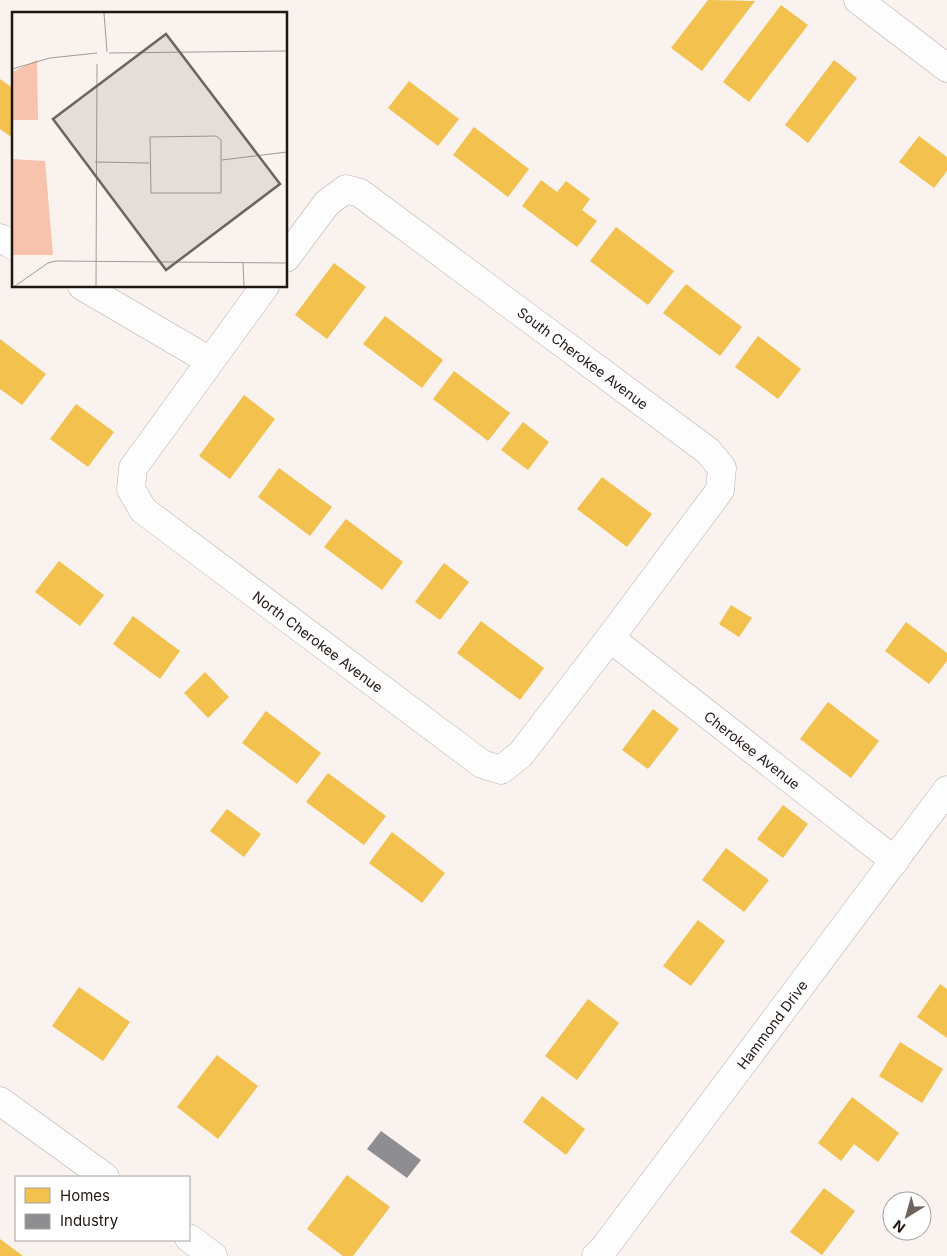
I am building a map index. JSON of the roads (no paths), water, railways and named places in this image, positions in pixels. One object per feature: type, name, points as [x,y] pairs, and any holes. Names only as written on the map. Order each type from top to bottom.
[{"type":"street","points":[[858,0],[947,68]]},
{"type":"street","name":"South Cherokee Avenue","points":[[288,255],[327,203],[346,189],[360,193],[708,451],[722,468],[720,490],[610,638]]},
{"type":"street","points":[[0,238],[12,245]]},
{"type":"street","points":[[85,288],[210,361],[264,288]]},
{"type":"street","name":"North Cherokee Avenue","points":[[210,361],[134,468],[131,489],[143,510],[482,764],[500,770],[521,754],[610,638]]},
{"type":"street","name":"Cherokee Avenue","points":[[610,638],[895,861]]},
{"type":"street","name":"Hammond Drive","points":[[596,1256],[605,1247],[947,790]]},
{"type":"street","points":[[0,1101],[104,1176]]},
{"type":"street","points":[[190,1239],[213,1256]]}]
